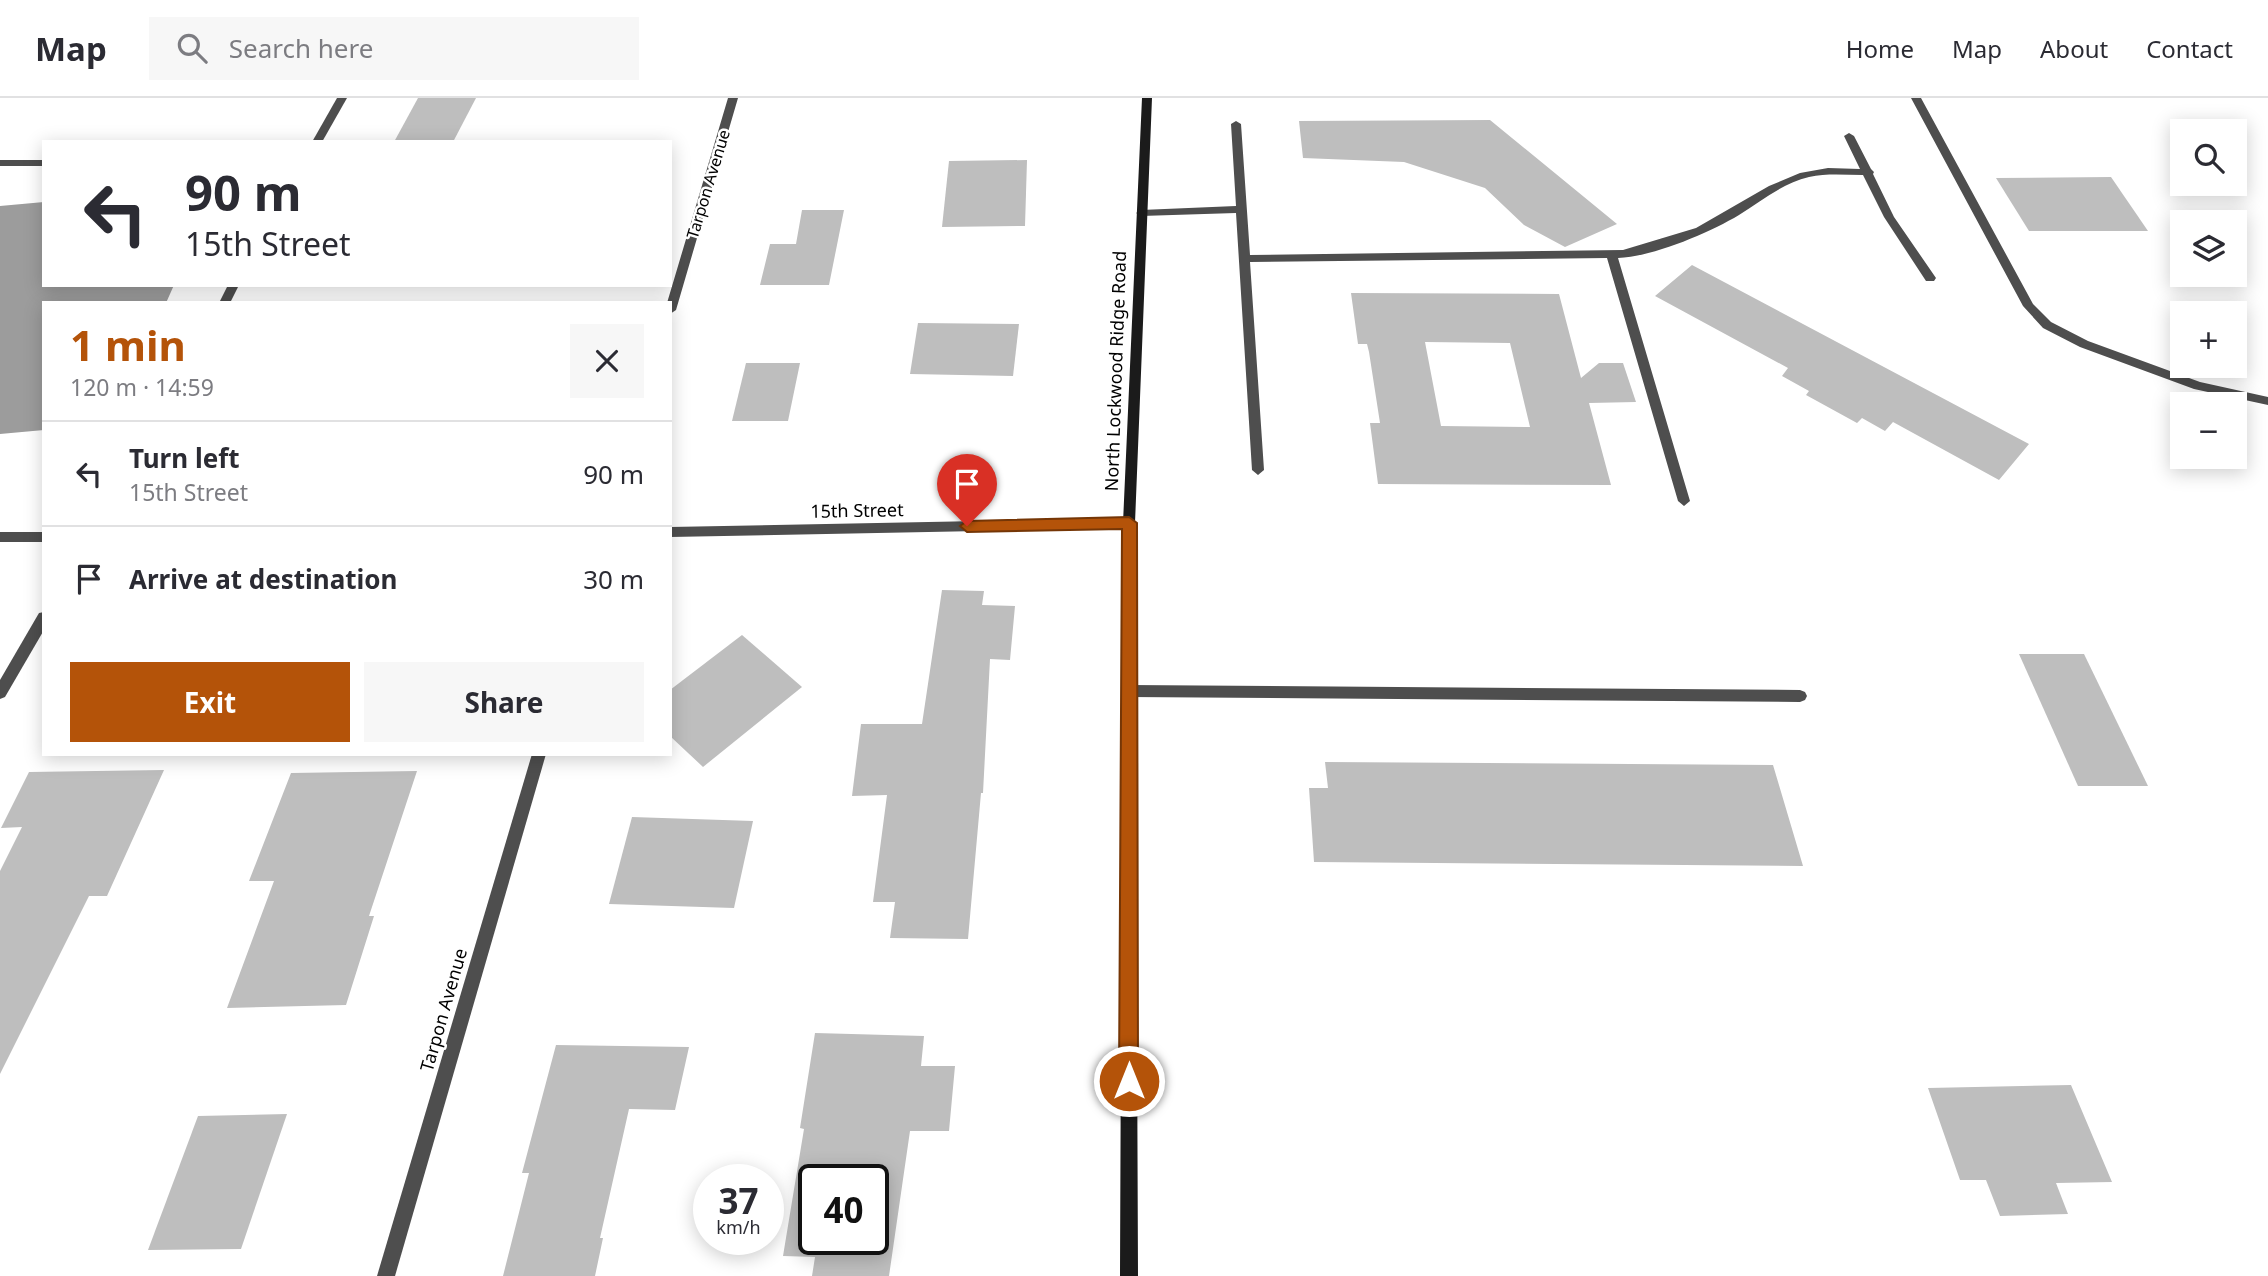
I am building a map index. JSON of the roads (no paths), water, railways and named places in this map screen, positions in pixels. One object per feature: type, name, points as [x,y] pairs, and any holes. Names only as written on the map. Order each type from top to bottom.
[{"type":"street","points":[[318,140],[342,98]]},
{"type":"street","name":"Tarpon Avenue","points":[[672,303],[733,98]]},
{"type":"street","name":"North Lockwood Ridge Road","points":[[1129,1276],[1129,523],[1147,98]]},
{"type":"street","points":[[1916,98],[2029,306],[2047,325],[2084,344],[2198,386],[2268,401]]},
{"type":"street","points":[[1236,124],[1258,470]]},
{"type":"street","points":[[1849,136],[1889,217],[1930,278]]},
{"type":"street","points":[[0,163],[42,163]]},
{"type":"street","points":[[1243,259],[1611,254],[1652,248],[1698,232],[1724,219],[1774,186],[1807,174],[1868,172]]},
{"type":"street","points":[[1142,212],[1241,209]]},
{"type":"street","points":[[1611,254],[1684,501]]},
{"type":"street","name":"15th Street","points":[[672,532],[1129,523]]},
{"type":"street","points":[[0,537],[42,537]]},
{"type":"street","points":[[0,693],[42,620]]},
{"type":"street","points":[[1129,691],[1800,696]]},
{"type":"street","name":"Tarpon Avenue","points":[[386,1276],[538,756]]}]
